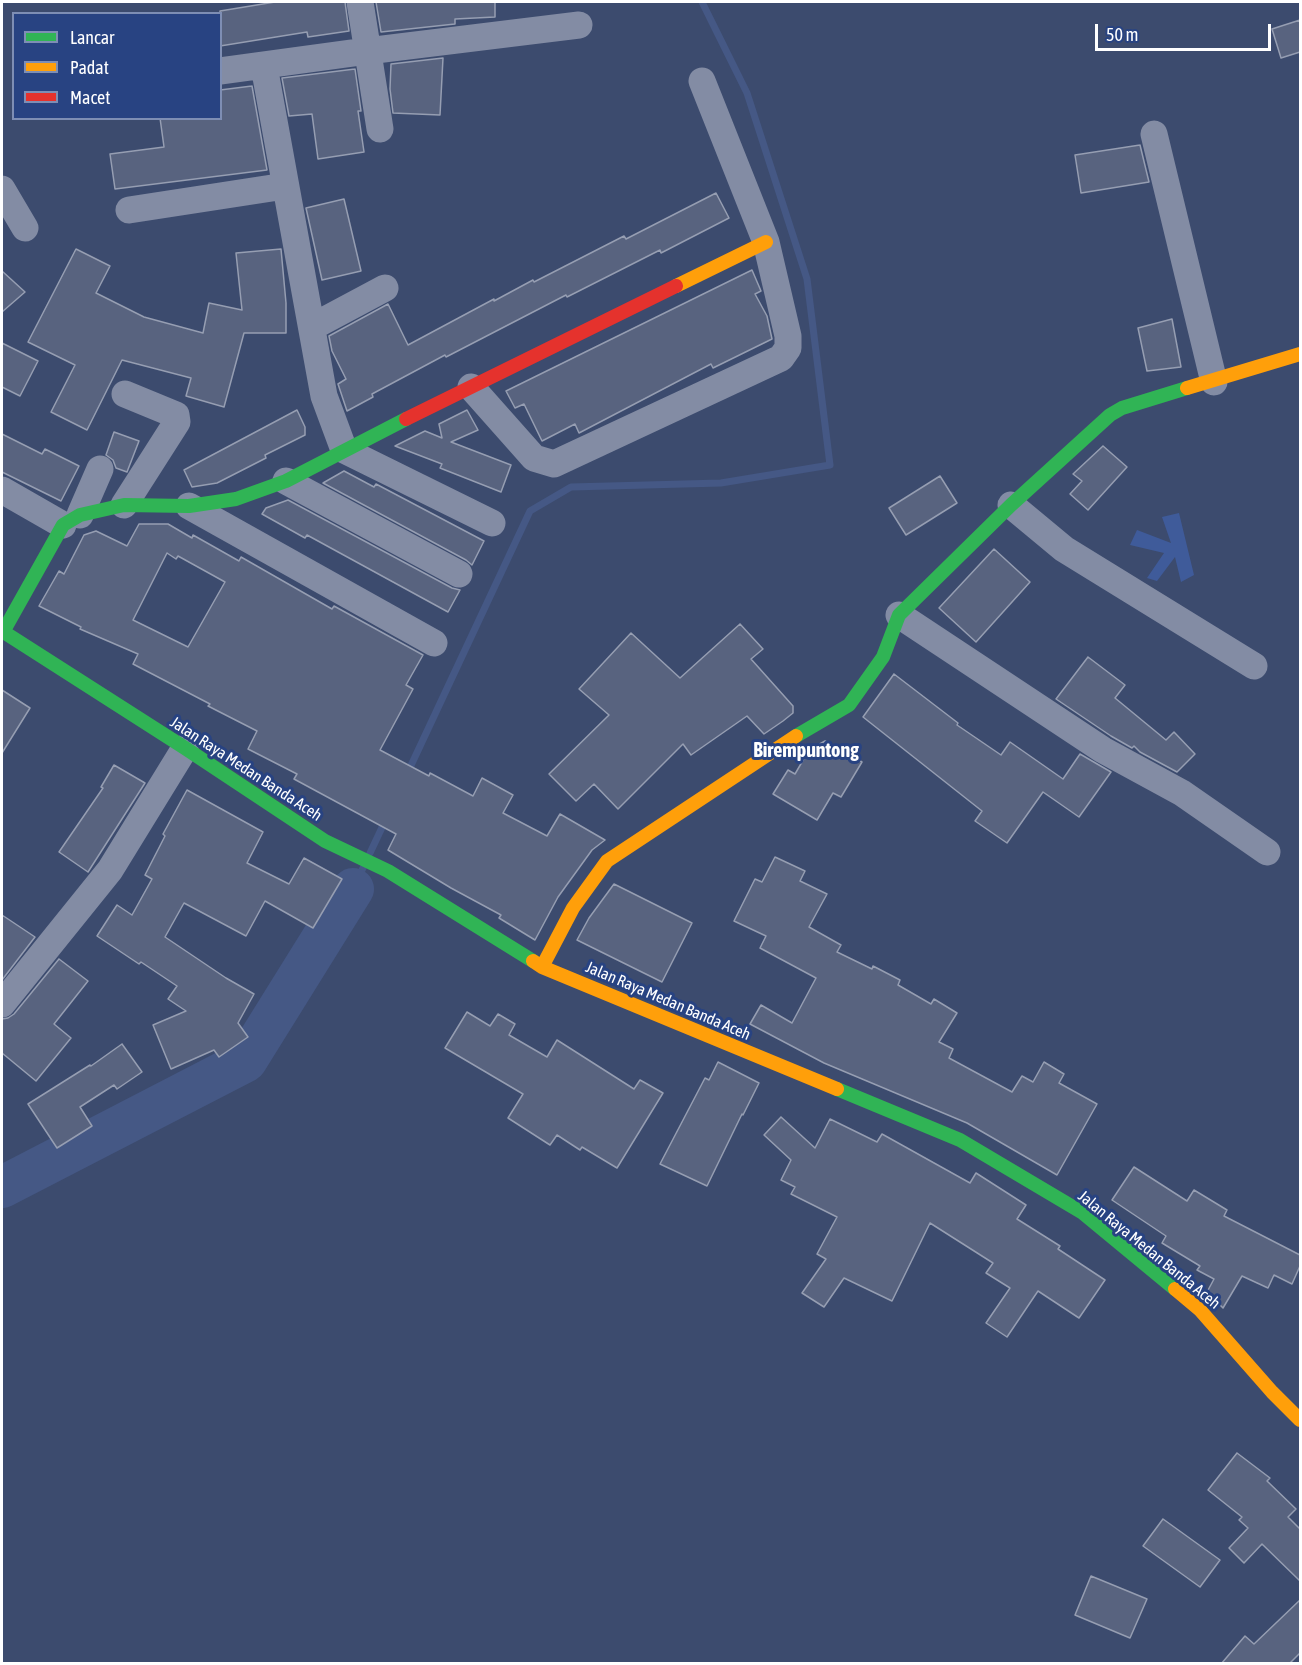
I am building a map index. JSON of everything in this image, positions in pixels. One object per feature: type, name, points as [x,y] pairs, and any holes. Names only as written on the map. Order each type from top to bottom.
[{"type":"main road","points":[[2,631],[71,520],[124,506],[189,506],[236,499],[286,481],[344,450],[766,242]]},
{"type":"main road","points":[[542,967],[573,908],[607,861],[727,783],[782,744],[849,705],[884,657],[899,615],[1011,505],[1110,415],[1122,408],[1214,382],[1300,354]]},
{"type":"main road","name":"Jalan Raya Medan Banda Aceh","points":[[2,631],[325,841],[388,871],[542,967],[960,1140],[1083,1213],[1200,1310],[1272,1392],[1300,1420]]},
{"type":"street","points":[[360,2],[380,129]]},
{"type":"street","points":[[222,71],[579,25]]},
{"type":"street","points":[[264,66],[324,396],[344,450],[492,523]]},
{"type":"street","points":[[471,387],[534,458],[554,464],[781,358],[788,348],[788,336],[766,242],[702,81]]},
{"type":"street","points":[[1154,134],[1214,382]]},
{"type":"street","points":[[129,210],[285,186]]},
{"type":"street","points":[[2,189],[25,228]]},
{"type":"street","points":[[312,327],[385,288]]},
{"type":"street","points":[[124,506],[177,422],[176,415],[125,394]]},
{"type":"street","points":[[2,490],[71,520],[100,469]]},
{"type":"street","points":[[286,481],[459,574]]},
{"type":"street","points":[[1011,505],[1065,549],[1254,666]]},
{"type":"street","points":[[189,506],[434,643]]},
{"type":"street","points":[[899,615],[1103,750],[1182,793],[1267,852]]},
{"type":"street","points":[[2,1004],[110,870],[185,748]]},
{"type":"shaded area","points":[[1179,513],[1194,575],[1181,582],[1175,557],[1157,581],[1147,578],[1164,553],[1130,545],[1137,530],[1171,543],[1162,517]]},
{"type":"building","points":[[275,2],[345,2],[349,31],[308,37],[307,32],[222,46],[222,12],[220,11]]},
{"type":"building","points":[[376,2],[495,2],[495,17],[455,19],[455,24],[381,32]]},
{"type":"building","points":[[1300,20],[1300,52],[1281,58],[1272,29]]},
{"type":"building","points":[[443,58],[440,115],[393,113],[390,89],[391,64]]},
{"type":"building","points":[[355,69],[364,152],[318,159],[312,114],[289,116],[282,78]]},
{"type":"building","points":[[252,86],[267,170],[115,189],[110,154],[164,147],[160,120],[222,120],[222,90]]},
{"type":"building","points":[[1140,145],[1149,182],[1081,193],[1075,155]]},
{"type":"building","points":[[716,193],[729,218],[661,253],[660,250],[567,297],[566,295],[446,357],[445,355],[372,394],[373,397],[347,411],[338,384],[346,379],[332,351],[329,336],[388,304],[408,345],[494,299],[494,301],[533,280],[534,282],[624,236],[626,239]]},
{"type":"building","points":[[344,199],[361,271],[322,280],[306,208]]},
{"type":"building","points":[[76,249],[110,266],[96,293],[144,317],[203,333],[209,303],[242,310],[236,253],[281,249],[286,333],[244,333],[224,407],[186,396],[191,378],[122,360],[87,430],[51,412],[75,365],[28,342]]},
{"type":"building","points":[[752,270],[761,291],[755,294],[767,316],[772,339],[713,368],[711,364],[579,433],[575,424],[542,441],[524,404],[515,408],[506,391]]},
{"type":"building","points":[[2,271],[25,292],[2,312]]},
{"type":"building","points":[[1172,319],[1181,367],[1147,371],[1138,328]]},
{"type":"building","points":[[2,343],[38,361],[20,396],[2,387]]},
{"type":"building","points":[[297,410],[305,427],[305,435],[217,483],[192,487],[184,470]]},
{"type":"building","points":[[467,410],[478,430],[451,442],[511,465],[501,492],[440,468],[442,464],[395,446],[425,431],[442,438],[439,424]]},
{"type":"building","points":[[114,432],[139,441],[127,472],[116,468],[113,460],[106,455]]},
{"type":"building","points":[[2,434],[42,454],[45,449],[79,466],[61,501],[2,472]]},
{"type":"building","points":[[1103,446],[1127,467],[1088,510],[1070,494],[1082,481],[1073,474]]},
{"type":"building","points":[[344,471],[374,487],[376,484],[484,541],[472,565],[323,483]]},
{"type":"building","points":[[940,476],[957,503],[906,535],[889,508]]},
{"type":"building","points":[[288,500],[452,588],[460,590],[448,612],[307,535],[305,538],[262,514],[266,508]]},
{"type":"building","points":[[139,524],[168,524],[239,561],[241,557],[332,609],[334,606],[423,655],[406,685],[413,689],[380,750],[473,796],[482,778],[513,795],[503,813],[547,836],[560,814],[605,840],[592,850],[558,897],[535,940],[499,918],[501,915],[388,850],[396,834],[294,779],[297,774],[248,749],[257,731],[133,664],[138,654],[80,629],[81,627],[39,606],[59,571],[64,574],[84,535],[96,531],[127,546]],"holes":[[[167,553],[176,559],[178,556],[225,582],[188,647],[133,620]]]},
{"type":"building","points":[[994,549],[1030,582],[976,642],[939,608]]},
{"type":"building","points":[[740,624],[763,649],[751,659],[793,706],[793,713],[783,721],[764,734],[747,716],[691,755],[683,744],[618,809],[594,784],[576,801],[549,774],[609,715],[579,689],[631,633],[680,678]]},
{"type":"building","points":[[1088,657],[1125,685],[1115,698],[1166,740],[1174,732],[1195,754],[1177,772],[1140,752],[1134,746],[1132,748],[1111,736],[1056,699]]},
{"type":"building","points":[[894,674],[958,723],[957,725],[1001,755],[1010,742],[1063,779],[1080,754],[1111,772],[1079,817],[1043,792],[1007,843],[975,821],[982,811],[863,717]]},
{"type":"building","points":[[2,690],[30,708],[2,753]]},
{"type":"building","points":[[825,741],[862,762],[841,797],[833,793],[817,820],[773,794],[788,770],[795,774],[809,750]]},
{"type":"building","points":[[114,765],[145,783],[88,872],[59,852],[103,788],[101,787]]},
{"type":"building","points":[[187,790],[263,832],[247,863],[289,884],[304,858],[342,879],[313,928],[265,901],[246,936],[184,903],[165,937],[254,994],[238,1023],[248,1037],[219,1057],[214,1050],[171,1069],[153,1025],[186,1011],[168,999],[177,986],[97,936],[117,905],[132,915],[152,879],[145,875],[165,836],[163,834]]},
{"type":"building","points":[[775,857],[805,871],[800,881],[827,894],[809,927],[841,945],[837,952],[872,969],[873,966],[900,980],[898,985],[931,1004],[934,999],[957,1013],[939,1042],[953,1049],[949,1058],[1012,1092],[1022,1076],[1033,1082],[1044,1062],[1064,1074],[1059,1083],[1097,1104],[1057,1175],[967,1123],[824,1063],[750,1024],[761,1005],[792,1023],[816,978],[760,948],[766,936],[734,921],[755,879],[762,882]]},
{"type":"building","points":[[614,884],[692,923],[662,982],[577,940],[589,918]]},
{"type":"building","points":[[2,915],[35,937],[2,980]]},
{"type":"building","points":[[59,959],[88,981],[54,1024],[71,1038],[36,1081],[2,1053],[2,1019],[14,1014]]},
{"type":"building","points":[[467,1012],[490,1026],[498,1014],[515,1024],[509,1035],[547,1057],[557,1040],[634,1089],[640,1080],[663,1093],[617,1168],[582,1147],[580,1150],[557,1135],[550,1145],[508,1118],[523,1094],[445,1048]]},
{"type":"building","points":[[122,1044],[142,1072],[117,1089],[114,1085],[80,1107],[92,1126],[57,1148],[28,1104],[91,1066]]},
{"type":"building","points":[[718,1062],[759,1083],[707,1186],[660,1164],[705,1078],[709,1080]]},
{"type":"building","points":[[781,1117],[815,1148],[830,1119],[877,1142],[882,1134],[970,1183],[976,1173],[1026,1205],[1017,1219],[1060,1246],[1058,1249],[1105,1280],[1079,1318],[1038,1291],[1007,1337],[986,1323],[1010,1288],[986,1273],[993,1263],[930,1223],[892,1301],[844,1278],[824,1307],[802,1293],[826,1259],[817,1254],[837,1217],[791,1194],[795,1187],[781,1180],[791,1160],[764,1135]]},
{"type":"building","points":[[1134,1167],[1187,1201],[1194,1190],[1227,1210],[1224,1216],[1300,1255],[1300,1266],[1292,1284],[1274,1275],[1268,1288],[1242,1276],[1223,1308],[1207,1292],[1214,1279],[1197,1270],[1200,1266],[1162,1243],[1166,1236],[1112,1200]]},
{"type":"building","points":[[1237,1453],[1270,1478],[1267,1481],[1296,1509],[1288,1517],[1300,1529],[1300,1581],[1262,1544],[1244,1563],[1229,1548],[1248,1528],[1239,1520],[1242,1517],[1208,1490]]},
{"type":"building","points":[[1163,1519],[1220,1560],[1200,1587],[1143,1546]]},
{"type":"building","points":[[1091,1576],[1147,1599],[1130,1638],[1075,1615]]},
{"type":"building","points":[[1300,1600],[1300,1653],[1289,1664],[1221,1664],[1245,1636],[1254,1644]]},
{"type":"waterway","points":[[407,774],[530,511],[571,487],[721,483],[830,465],[807,279],[747,93],[702,2]]},
{"type":"waterway","points":[[370,853],[386,819]]},
{"type":"waterway","points":[[353,889],[363,868]]},
{"type":"waterway","points":[[2,1187],[246,1061],[353,889]]},
{"type":"traffic: fast","points":[[796,736],[849,705],[883,657],[899,615],[1011,505],[1110,415],[1122,408],[1187,388]]},
{"type":"traffic: fast","points":[[3,632],[63,525],[80,515],[124,505],[189,506],[236,499],[286,481],[406,419]]},
{"type":"traffic: fast","points":[[2,631],[325,841],[388,871],[533,961]]},
{"type":"traffic: fast","points":[[837,1089],[960,1140],[1083,1213],[1175,1289]]},
{"type":"traffic: slow","points":[[676,286],[766,242]]},
{"type":"traffic: slow","points":[[1187,388],[1300,354]]},
{"type":"traffic: slow","points":[[542,967],[573,908],[607,861],[796,736]]},
{"type":"traffic: slow","points":[[533,961],[542,967],[837,1089]]},
{"type":"traffic: slow","points":[[1175,1289],[1200,1310],[1272,1392],[1300,1420]]},
{"type":"traffic: jam","points":[[406,419],[676,286]]},
{"type":"district","name":"Birempuntong","points":[[806,751]]}]
